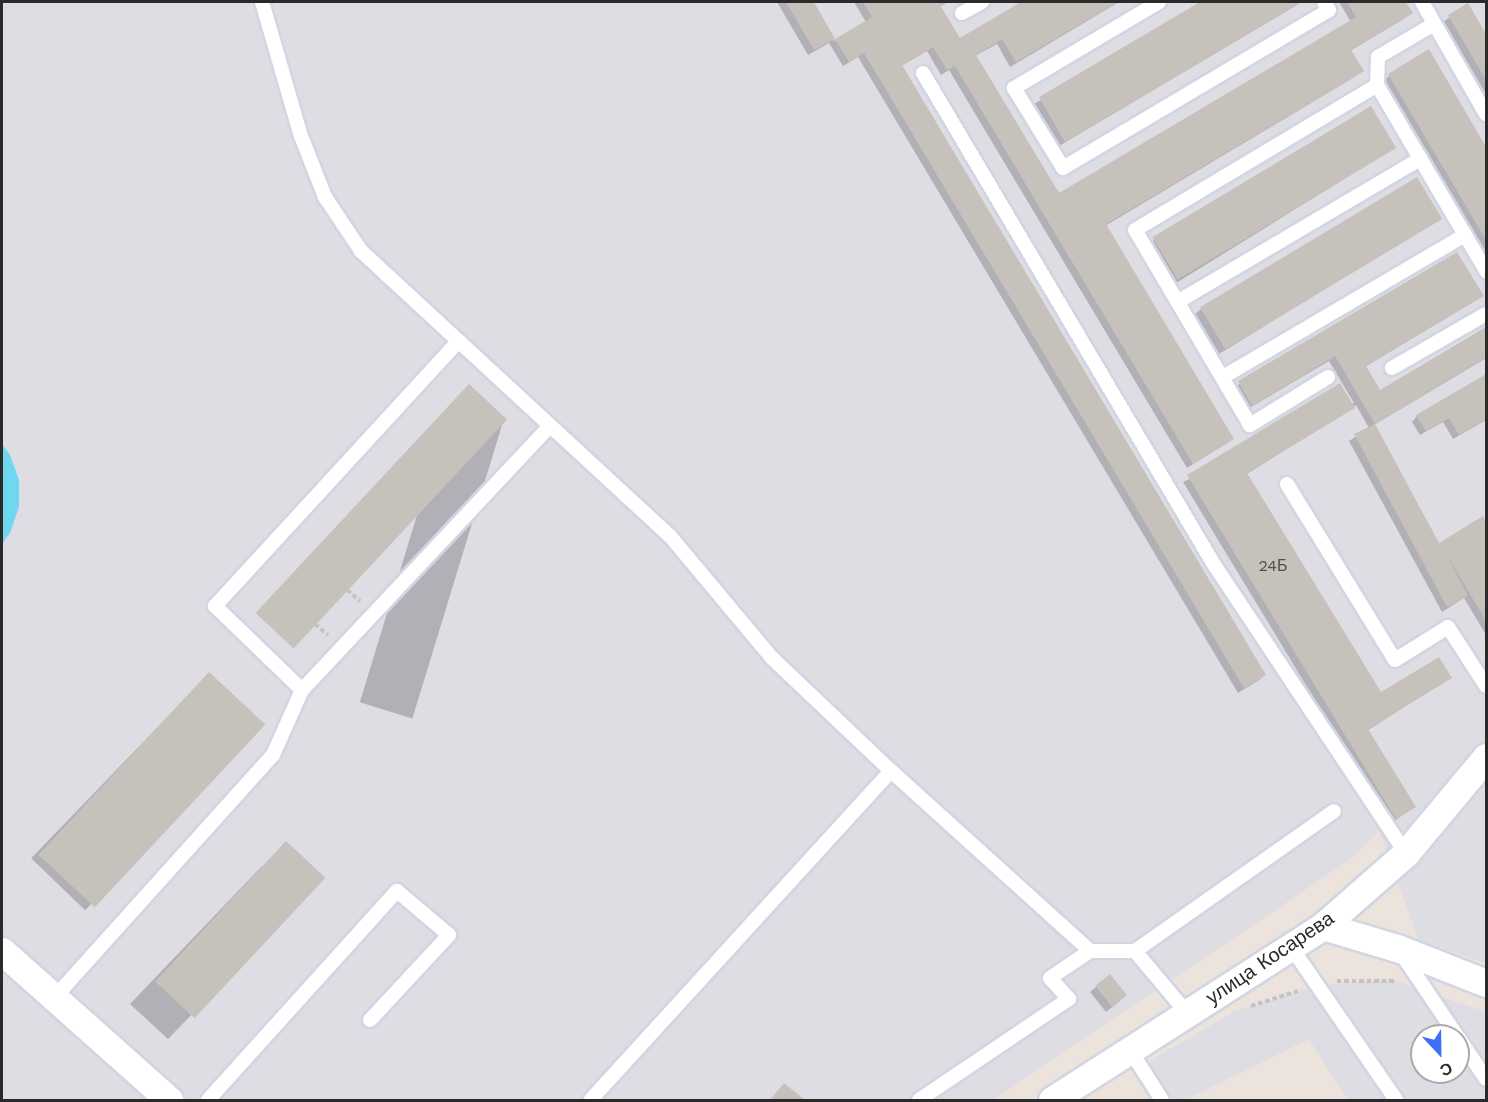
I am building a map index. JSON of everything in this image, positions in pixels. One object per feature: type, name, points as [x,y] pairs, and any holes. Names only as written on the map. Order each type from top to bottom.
[{"type":"street","name":"улица Косарева","points":[[1052,1101],[1323,926],[1406,853],[1486,757]]},
{"type":"street","points":[[1323,926],[1397,948],[1486,983]]},
{"type":"street","points":[[2,951],[169,1101]]},
{"type":"lane","points":[[262,2],[301,136],[325,196],[361,251],[670,536],[773,659],[891,771],[1090,951]]},
{"type":"lane","points":[[962,14],[982,2]]},
{"type":"lane","points":[[1159,2],[1014,88],[1063,168],[1329,10],[1324,2]]},
{"type":"lane","points":[[1428,4],[1434,24],[1486,114]]},
{"type":"lane","points":[[1434,24],[1378,57],[1377,85],[1486,271]]},
{"type":"lane","points":[[924,73],[1213,563],[1406,853]]},
{"type":"lane","points":[[1328,377],[1250,425],[1136,230],[1377,85]]},
{"type":"lane","points":[[1179,302],[1420,159]]},
{"type":"lane","points":[[1223,377],[1465,235]]},
{"type":"lane","points":[[1392,368],[1486,314]]},
{"type":"lane","points":[[302,690],[215,606],[459,341]]},
{"type":"lane","points":[[54,998],[273,755],[302,690],[550,426]]},
{"type":"lane","points":[[1287,484],[1395,660],[1448,627],[1486,686]]},
{"type":"lane","points":[[591,1101],[891,771]]},
{"type":"lane","points":[[919,1101],[1069,999],[1050,978],[1090,951],[1135,951],[1334,811]]},
{"type":"lane","points":[[208,1101],[397,891],[449,935],[370,1020]]},
{"type":"lane","points":[[1291,947],[1396,1101]]},
{"type":"lane","points":[[1397,948],[1449,1024]]},
{"type":"lane","points":[[1135,951],[1188,1013]]},
{"type":"lane","points":[[1130,1050],[1162,1101]]},
{"type":"lane","points":[[1470,1055],[1486,1080]]},
{"type":"shaded area","points":[[2,2],[1486,2],[1486,963],[1419,941],[1379,831],[1348,861],[993,1100],[2,1100]]},
{"type":"shaded area","points":[[1390,979],[1486,1012],[1486,1100],[1348,1100],[1309,1039],[1185,1100],[1162,1100],[1141,1066],[1233,1012],[1316,985]]},
{"type":"water","points":[[2,444],[10,455],[19,480],[19,507],[10,533],[2,544]]},
{"type":"building","points":[[786,2],[814,2],[835,39],[814,50]]},
{"type":"building","points":[[863,2],[946,2],[940,5],[960,38],[1021,2],[1118,2],[1016,62],[1002,39],[976,55],[1059,193],[1356,17],[1347,2],[1406,2],[1413,13],[1351,50],[1364,71],[1106,224],[1234,439],[1193,464],[955,66],[947,70],[933,47],[902,65],[1266,675],[1244,688],[864,53],[849,62],[835,39],[872,17]]},
{"type":"building","points":[[1200,2],[1302,2],[1065,142],[1039,97]]},
{"type":"building","points":[[1468,3],[1486,34],[1486,80],[1448,15]]},
{"type":"building","points":[[1429,49],[1486,147],[1486,240],[1388,74]]},
{"type":"building","points":[[1371,106],[1396,148],[1178,279],[1152,237]]},
{"type":"building","points":[[1417,177],[1442,219],[1225,349],[1200,307]]},
{"type":"building","points":[[1457,252],[1484,296],[1366,366],[1380,390],[1486,327],[1486,357],[1375,424],[1335,356],[1252,406],[1238,381]]},
{"type":"building","points":[[1486,374],[1486,419],[1459,435],[1449,418],[1426,431],[1416,415]]},
{"type":"building","points":[[1340,383],[1355,408],[1247,473],[1381,692],[1439,657],[1452,678],[1368,729],[1416,807],[1396,819],[1187,475]]},
{"type":"building","points":[[469,384],[507,419],[294,648],[256,613]]},
{"type":"building","points":[[1375,424],[1439,543],[1483,516],[1486,522],[1486,621],[1445,552],[1468,596],[1447,607],[1354,434]]},
{"type":"building","points":[[209,672],[265,725],[95,907],[39,855]]},
{"type":"building","points":[[286,841],[325,878],[195,1018],[155,981]]},
{"type":"building","points":[[1110,974],[1127,995],[1112,1007],[1095,986]]},
{"type":"building","points":[[784,1083],[805,1100],[770,1100]]}]
